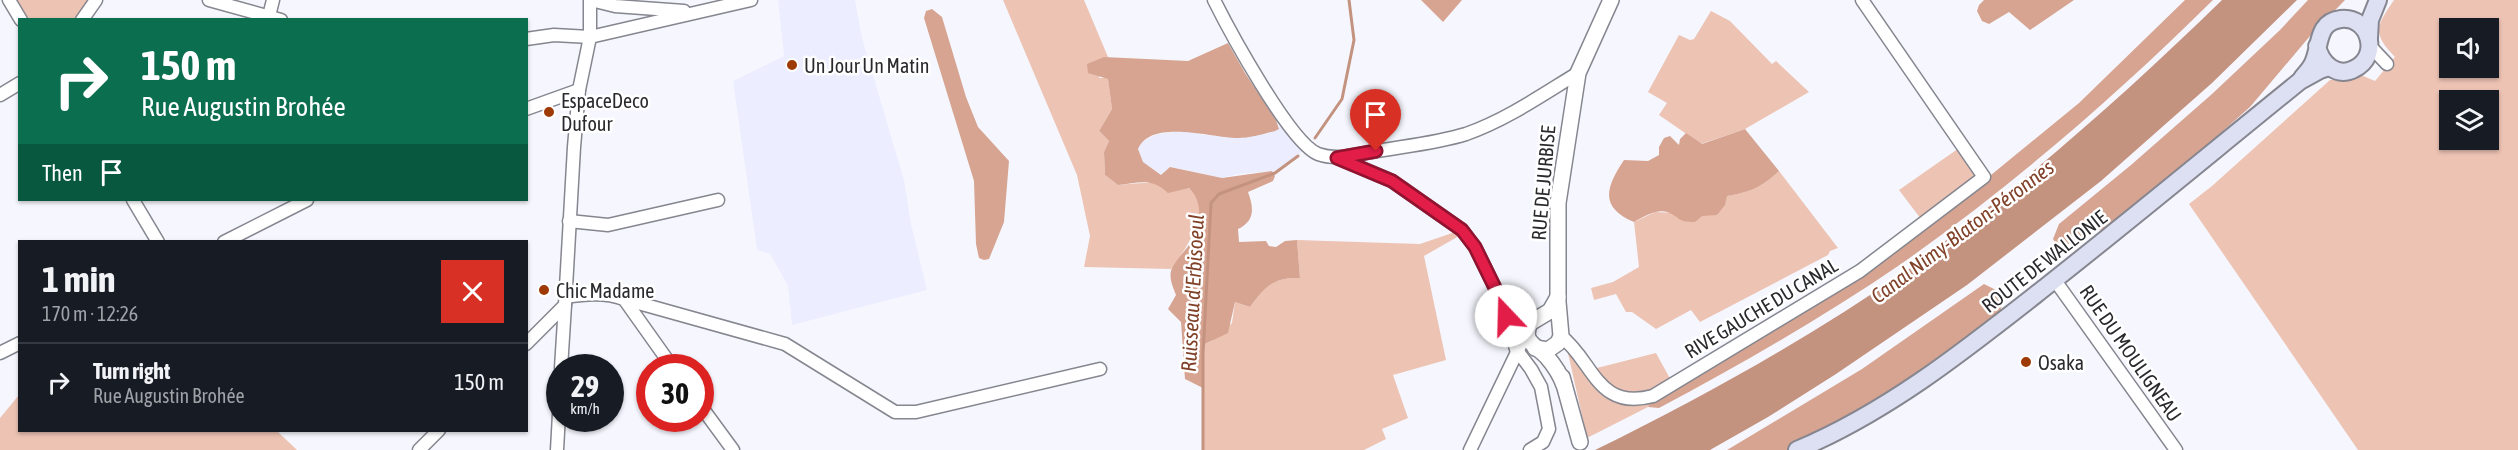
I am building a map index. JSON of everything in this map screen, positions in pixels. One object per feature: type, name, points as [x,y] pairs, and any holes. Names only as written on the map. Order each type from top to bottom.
[{"type":"main road","points":[[2300,81],[2313,64],[2322,30],[2329,24],[2361,13],[2377,0]]},
{"type":"main road","points":[[2318,46],[2323,62],[2329,67],[2345,72],[2353,70],[2368,48],[2370,20],[2377,0]]},
{"type":"main road","points":[[2343,19],[2356,22],[2366,32],[2368,48]]},
{"type":"main road","points":[[2300,81],[2329,67]]},
{"type":"main road","name":"ROUTE DE WALLONIE","points":[[1801,449],[1879,408],[1920,382],[2054,279],[2300,81]]},
{"type":"street","points":[[9,0],[20,18]]},
{"type":"street","points":[[83,18],[96,0]]},
{"type":"street","points":[[209,0],[275,18]]},
{"type":"street","points":[[269,16],[273,0]]},
{"type":"street","points":[[562,354],[579,90],[590,37],[591,0],[615,6],[697,12]]},
{"type":"street","points":[[528,39],[554,35],[590,37],[751,0]]},
{"type":"street","points":[[1214,0],[1255,75],[1303,141],[1318,153],[1337,158],[1392,181],[1462,230],[1475,247],[1526,345],[1532,369],[1541,387],[1549,429],[1543,442],[1530,450]]},
{"type":"street","name":"RUE DE JURBISE","points":[[1564,385],[1558,336],[1558,204],[1578,74],[1611,0]]},
{"type":"street","name":"RIVE GAUCHE DU CANAL","points":[[1558,336],[1577,351],[1602,388],[1625,398],[1639,400],[1653,396],[1860,271],[1984,177],[1862,0]]},
{"type":"street","points":[[1337,158],[1466,134],[1498,121],[1578,74]]},
{"type":"street","points":[[0,95],[18,84]]},
{"type":"street","points":[[528,108],[579,90]]},
{"type":"street","points":[[569,221],[608,225],[718,200]]},
{"type":"street","points":[[133,201],[157,240]]},
{"type":"street","points":[[228,240],[305,201]]},
{"type":"street","name":"RUE DU MOULIGNEAU","points":[[2054,279],[2176,450]]},
{"type":"street","points":[[528,342],[565,301],[584,294],[612,295],[785,344],[895,412],[916,412],[1100,369]]},
{"type":"street","points":[[1470,450],[1526,345],[1528,328],[1537,318],[1550,311],[1558,297]]},
{"type":"street","points":[[624,299],[664,354]]},
{"type":"street","points":[[1501,300],[1511,311],[1537,318],[1551,318],[1558,336],[1548,350],[1526,345]]},
{"type":"street","points":[[0,353],[18,344]]},
{"type":"street","points":[[1526,345],[1544,354],[1554,365],[1564,385],[1581,446]]},
{"type":"street","points":[[714,424],[733,450]]},
{"type":"street","points":[[420,450],[437,432]]},
{"type":"street","points":[[557,450],[558,432]]},
{"type":"shaded area","points":[[17,0],[89,0],[76,18],[28,18]]},
{"type":"shaded area","points":[[778,0],[855,0],[862,38],[904,180],[911,224],[927,290],[792,325],[788,286],[770,254],[757,250],[733,81],[784,56]]},
{"type":"shaded area","points":[[1003,0],[1084,0],[1108,57],[1104,57],[1099,78],[1108,78],[1112,109],[1099,131],[1109,141],[1104,152],[1105,175],[1118,185],[1153,183],[1180,185],[1197,194],[1201,204],[1200,215],[1190,240],[1171,269],[1084,267],[1090,236],[1077,175]]},
{"type":"shaded area","points":[[1421,0],[1462,0],[1443,22]]},
{"type":"shaded area","points":[[1984,0],[2074,0],[2030,30],[2009,12],[1989,24],[1982,21],[1977,11]]},
{"type":"shaded area","points":[[2185,0],[2213,0],[2101,105],[1983,203],[1901,264],[1842,303],[1659,408],[1648,407],[1653,396],[1860,271],[1984,177],[1991,175],[2079,103]]},
{"type":"shaded area","points":[[2308,0],[2345,0],[2310,36],[2250,107],[2162,185],[2102,230],[2091,229],[2060,250],[2053,239],[2059,224],[2212,94],[2280,30]]},
{"type":"shaded area","points":[[2394,0],[2518,0],[2518,450],[2358,450],[2189,204],[2330,80],[2347,80],[2361,75],[2375,81],[2395,57],[2387,49],[2380,35],[2379,29]]},
{"type":"shaded area","points":[[932,9],[942,17],[966,97],[978,127],[1009,161],[1004,222],[989,259],[979,258],[976,244],[974,181],[924,18],[926,11]]},
{"type":"shaded area","points":[[1711,11],[1730,21],[1772,64],[1776,61],[1809,92],[1745,129],[1701,144],[1659,115],[1667,103],[1648,92],[1679,35],[1690,40],[1694,39]]},
{"type":"shaded area","points":[[1228,43],[1276,120],[1279,129],[1256,136],[1238,138],[1168,132],[1155,134],[1145,140],[1138,149],[1143,162],[1161,175],[1170,167],[1222,178],[1272,171],[1275,176],[1273,181],[1248,192],[1252,214],[1248,222],[1238,229],[1239,242],[1266,241],[1269,246],[1276,247],[1285,241],[1297,240],[1300,278],[1276,281],[1261,293],[1250,307],[1235,302],[1228,333],[1203,345],[1203,388],[1185,379],[1181,322],[1168,309],[1176,295],[1171,282],[1171,271],[1196,231],[1199,215],[1197,201],[1189,188],[1168,193],[1150,183],[1118,185],[1105,175],[1104,152],[1109,141],[1099,131],[1112,109],[1108,79],[1088,73],[1087,64],[1104,57],[1188,61]]},
{"type":"shaded area","points":[[1286,119],[1308,145],[1292,161],[1275,173],[1272,171],[1238,174],[1222,178],[1171,167],[1161,175],[1143,162],[1138,149],[1141,142],[1155,135],[1183,130],[1204,135],[1240,138],[1275,131]]},
{"type":"shaded area","points":[[1745,129],[1779,171],[1767,182],[1755,188],[1727,196],[1725,205],[1717,215],[1702,216],[1695,222],[1689,222],[1667,212],[1658,212],[1634,222],[1615,210],[1609,196],[1610,188],[1624,160],[1648,161],[1659,155],[1659,147],[1664,138],[1670,136],[1679,145],[1680,139],[1686,133],[1702,144]]},
{"type":"shaded area","points":[[1962,146],[1984,177],[1924,223],[1899,190]]},
{"type":"shaded area","points":[[1779,171],[1838,248],[1700,322],[1691,310],[1656,329],[1632,312],[1626,312],[1616,294],[1594,300],[1591,288],[1613,282],[1639,267],[1634,222],[1655,212],[1717,215],[1726,196],[1755,188]]},
{"type":"shaded area","points":[[1455,232],[1459,236],[1424,256],[1446,360],[1393,375],[1408,418],[1382,429],[1386,439],[1364,450],[1203,450],[1203,345],[1212,341],[1232,323],[1235,302],[1250,307],[1266,288],[1276,281],[1300,278],[1297,240],[1420,244]]},
{"type":"shaded area","points":[[1984,284],[1998,291],[2002,306],[1994,327],[1797,450],[1727,450],[1862,369]]},
{"type":"shaded area","points":[[1577,351],[1589,370],[1656,353],[1673,384],[1653,396],[1648,407],[1587,438],[1568,353]]},
{"type":"shaded area","points":[[18,396],[18,432],[278,432],[297,450],[0,450],[0,418]]},
{"type":"water","name":"Canal Nimy-Blaton-Péronnes","points":[[2222,0],[2297,0],[2212,83],[2101,181],[1967,285],[1836,374],[1710,450],[1595,450],[1756,365],[1834,319],[1916,264],[2063,146],[2128,89]]},
{"type":"waterway","name":"Ruisseau d'Erbisoeul","points":[[1315,138],[1342,99],[1354,40],[1349,0]]},
{"type":"waterway","name":"Ruisseau d'Erbisoeul","points":[[1203,450],[1203,354],[1211,203],[1219,194],[1275,173],[1298,156]]},
{"type":"place","name":"Un Jour Un Matin","points":[[792,65]]},
{"type":"place","name":"EspaceDeco Dufour","points":[[549,112]]},
{"type":"place","name":"Chic Madame","points":[[544,290]]},
{"type":"place","name":"Osaka","points":[[2026,362]]},
{"type":"route","points":[[1376,151],[1337,158],[1392,181],[1462,230],[1475,247],[1501,300],[1506,316]]}]
